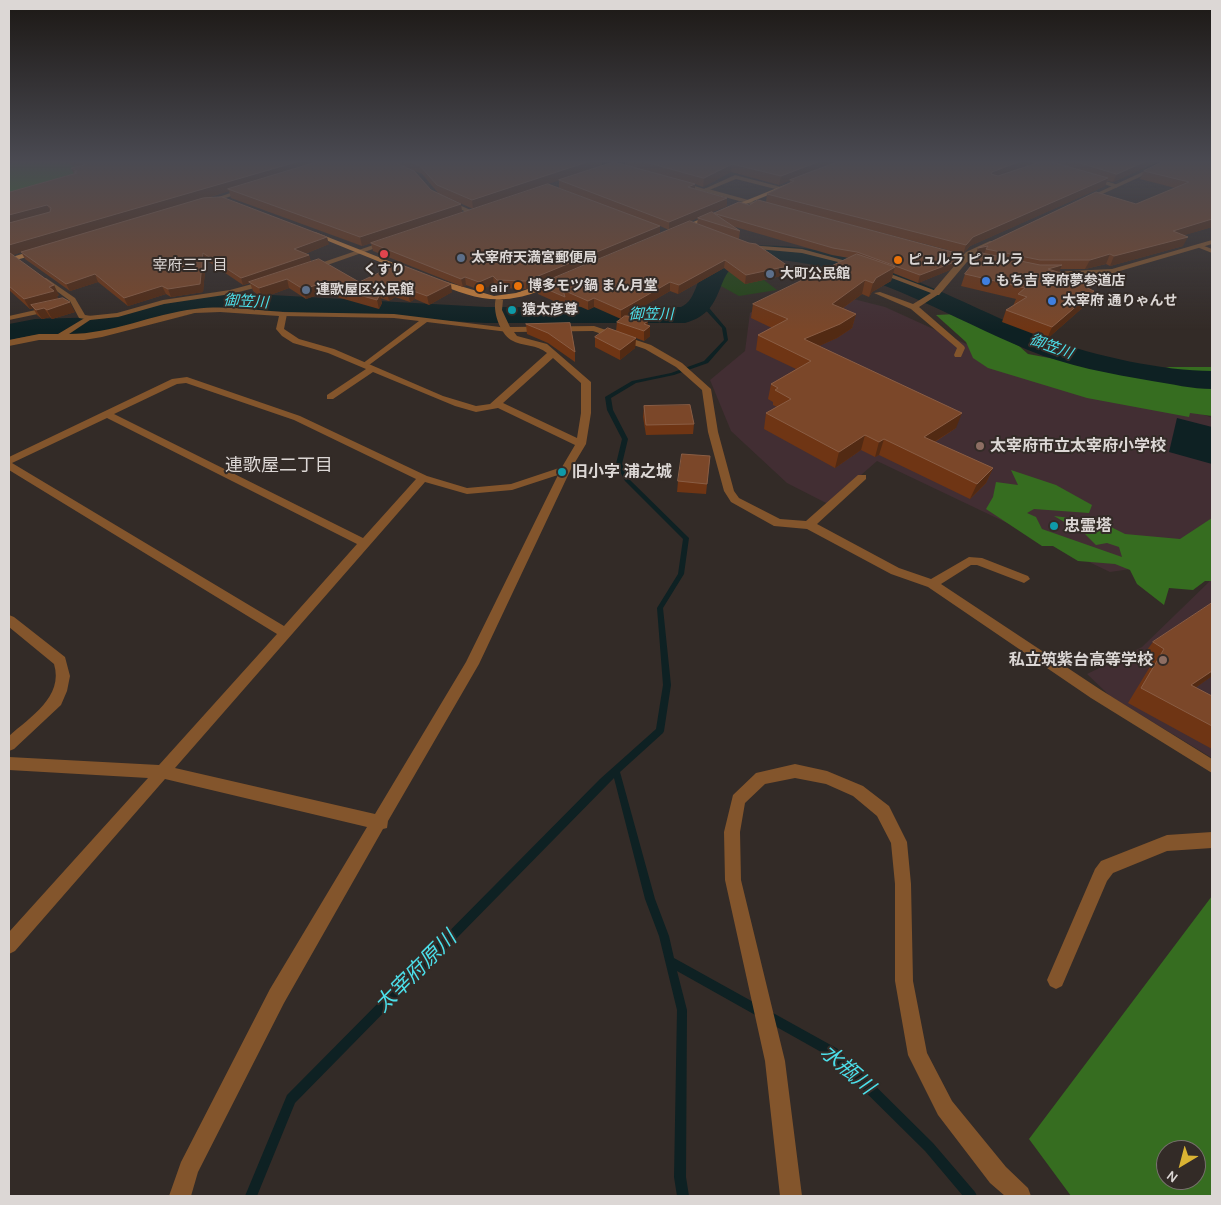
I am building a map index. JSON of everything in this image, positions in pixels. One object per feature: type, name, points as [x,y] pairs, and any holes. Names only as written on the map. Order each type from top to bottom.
[{"type":"main road","points":[[669,233],[709,217]]},
{"type":"main road","points":[[305,230],[416,273]]},
{"type":"main road","points":[[9,260],[44,250]]},
{"type":"main road","points":[[426,276],[481,298],[499,300],[518,297],[559,280]]},
{"type":"street","points":[[936,293],[974,250],[1001,238]]},
{"type":"street","points":[[298,272],[398,239]]},
{"type":"street","points":[[1043,273],[1091,274],[1113,271],[1212,242]]},
{"type":"street","points":[[1199,246],[1212,250]]},
{"type":"street","points":[[956,257],[999,267]]},
{"type":"street","points":[[64,334],[87,319],[118,315],[177,299],[231,293],[272,280]]},
{"type":"street","points":[[221,309],[231,293]]},
{"type":"street","points":[[180,1196],[188,1170],[277,996],[381,823],[472,664],[566,469],[580,444],[586,413],[586,382],[544,346],[514,338],[506,328],[498,310],[499,300]]},
{"type":"street","points":[[9,343],[64,334],[93,335],[195,311],[221,309],[283,314],[280,329],[286,337],[333,351],[368,368],[467,407],[485,409],[497,404],[553,353]]},
{"type":"street","points":[[506,328],[594,328],[648,347],[684,369],[706,389],[713,432],[729,491],[735,500],[778,523],[809,525],[895,572],[932,584],[1096,694],[1212,767]]},
{"type":"street","points":[[330,397],[368,368]]},
{"type":"street","points":[[9,460],[175,381],[187,380],[297,418],[423,478],[467,491],[512,488],[566,469]]},
{"type":"street","points":[[497,404],[580,444]]},
{"type":"street","points":[[107,414],[366,544]]},
{"type":"street","points":[[9,466],[285,632]]},
{"type":"street","points":[[809,525],[862,477]]},
{"type":"street","points":[[9,945],[423,478]]},
{"type":"street","points":[[932,584],[969,561],[978,561],[1024,579]]},
{"type":"street","points":[[9,620],[60,660],[64,670],[60,692],[56,701],[9,746]]},
{"type":"street","points":[[9,763],[162,772],[381,823]]},
{"type":"street","points":[[791,1196],[775,1061],[733,880],[732,832],[738,800],[760,778],[795,771],[827,778],[858,791],[883,811],[899,842],[903,884],[904,982],[918,1055],[945,1108],[998,1175],[1020,1196]]},
{"type":"street","points":[[1056,980],[1101,875],[1107,867],[1167,843],[1212,840]]},
{"type":"lane","points":[[687,226],[696,229]]},
{"type":"lane","points":[[740,244],[749,248],[784,249],[826,256],[868,268],[936,293]]},
{"type":"lane","points":[[17,258],[23,263]]},
{"type":"lane","points":[[37,274],[81,307],[82,316],[87,319]]},
{"type":"lane","points":[[878,293],[915,307],[961,348],[958,355]]},
{"type":"lane","points":[[915,307],[936,293]]},
{"type":"lane","points":[[66,303],[74,301]]},
{"type":"lane","points":[[9,318],[58,306]]},
{"type":"lane","points":[[283,314],[385,316],[506,328]]},
{"type":"lane","points":[[368,368],[424,320]]},
{"type":"shaded area","name":"太宰府市立太宰府小学校","points":[[818,290],[885,307],[984,352],[1183,406],[1212,418],[1212,525],[1166,564],[1110,572],[877,461],[828,504],[787,483],[731,431],[710,380],[745,351],[750,313],[768,300]]},
{"type":"shaded area","points":[[1177,418],[1212,427],[1212,464],[1169,452]]},
{"type":"shaded area","name":"私立筑紫台高等学校","points":[[1212,579],[1212,758],[1110,696],[1087,674],[1142,647]]},
{"type":"green space","points":[[742,263],[777,290],[739,296],[719,285],[724,275]]},
{"type":"green space","points":[[957,314],[1019,346],[1028,354],[1135,374],[1170,367],[1212,367],[1212,416],[1190,413],[1189,417],[1087,398],[988,368],[973,358],[966,342],[936,315]]},
{"type":"green space","points":[[1011,470],[1056,485],[1092,505],[1089,513],[1034,509],[1027,513],[1036,517],[1042,529],[1122,557],[1119,547],[1107,543],[1096,545],[1085,534],[1054,516],[1080,519],[1093,518],[1125,534],[1180,539],[1212,518],[1212,581],[1205,581],[1193,590],[1169,588],[1164,605],[1137,584],[1130,570],[1115,564],[1078,561],[1053,546],[1042,546],[986,509],[993,497],[996,482],[1018,485]]},
{"type":"green space","points":[[1212,896],[1212,1196],[1071,1196],[1029,1139]]},
{"type":"building","points":[[30,217],[105,217],[9,245],[9,223]]},
{"type":"building","points":[[138,217],[275,217],[327,237],[294,249],[309,255],[241,278],[203,253],[200,284],[168,289],[162,286],[124,298],[95,274],[66,284],[21,252]]},
{"type":"building","points":[[306,217],[420,217],[360,237]]},
{"type":"building","points":[[448,217],[637,217],[660,226],[526,281],[497,280],[493,276],[479,282],[465,277],[461,279],[371,243]]},
{"type":"building","points":[[657,217],[681,217],[669,222]]},
{"type":"building","points":[[720,217],[740,231],[698,218]]},
{"type":"building","points":[[727,217],[822,217],[960,254],[952,263],[920,275],[857,252],[833,248]]},
{"type":"building","points":[[858,217],[1018,217],[973,237],[966,245]]},
{"type":"building","points":[[1043,217],[1212,217],[1212,219],[1173,231],[1188,237],[1114,256],[1110,254],[1090,260],[1040,260],[986,249],[988,246],[978,248]]},
{"type":"building","points":[[690,221],[756,244],[788,266],[746,275],[725,260],[679,285],[670,282],[621,310],[594,298],[588,301],[563,290],[565,297],[537,285]]},
{"type":"building","points":[[9,253],[54,285],[49,287],[54,291],[24,299],[9,286]]},
{"type":"building","points":[[982,253],[1040,265],[1062,265],[1048,269],[1093,283],[1087,288],[1094,291],[1052,327],[1006,310],[1027,297],[1018,294],[1025,288],[965,274]]},
{"type":"building","points":[[857,254],[895,267],[876,278],[873,283],[865,280],[832,304],[856,314],[840,324],[804,339],[962,413],[924,437],[993,468],[977,484],[884,439],[879,442],[865,435],[839,452],[766,413],[791,399],[775,390],[778,388],[771,384],[811,361],[758,335],[788,319],[753,304]]},
{"type":"building","points":[[319,259],[380,294],[377,300],[320,284],[303,289],[287,279],[259,288],[249,282]]},
{"type":"building","points":[[399,264],[451,284],[427,296],[413,291],[408,294],[394,289],[387,292],[360,282]]},
{"type":"building","points":[[63,298],[70,302],[47,310],[44,308],[36,310],[31,305]]},
{"type":"building","points":[[625,316],[648,321],[644,324],[650,326],[644,331],[617,322]]},
{"type":"building","points":[[570,323],[575,352],[548,333],[526,324]]},
{"type":"building","points":[[608,328],[636,338],[620,350],[595,337]]},
{"type":"building","points":[[690,405],[694,424],[646,425],[644,406]]},
{"type":"building","points":[[682,454],[710,456],[707,484],[678,481]]},
{"type":"building","points":[[1212,603],[1212,671],[1191,685],[1212,696],[1212,726],[1141,688],[1164,649],[1153,642]]},
{"type":"waterway","name":"御笠川","points":[[9,332],[35,327],[105,325],[218,300],[486,315],[685,315],[695,310],[702,303],[714,274],[720,265],[730,258],[746,253],[767,252],[813,257],[865,270],[963,310],[1042,346],[1062,352],[1101,363],[1201,380],[1212,380]]},
{"type":"waterway","name":"太宰府原川","points":[[251,1196],[291,1099],[603,782],[660,731],[667,685],[660,608],[681,574],[686,538],[627,480],[619,464],[625,439],[610,410],[608,397],[634,382],[672,374],[706,362],[726,340],[724,328],[703,304]]},
{"type":"waterway","name":"太宰府原川","points":[[616,771],[650,899],[664,936],[670,961]]},
{"type":"waterway","name":"水瓶川","points":[[670,961],[834,1053],[929,1147],[971,1196]]},
{"type":"waterway","name":"太宰府原川","points":[[670,961],[682,1010],[680,1177],[683,1196]]},
{"type":"place","name":"くすり","points":[[384,254]]},
{"type":"place","name":"太宰府天満宮郵便局","points":[[461,258]]},
{"type":"place","name":"ピュルラ ピュルラ","points":[[898,260]]},
{"type":"place","name":"大町公民館","points":[[770,274]]},
{"type":"place","name":"もち吉 宰府夢参道店","points":[[986,281]]},
{"type":"place","name":"博多モツ鍋 まん月堂","points":[[518,286]]},
{"type":"place","name":"air","points":[[480,288]]},
{"type":"place","name":"連歌屋区公民館","points":[[306,290]]},
{"type":"place","name":"太宰府 通りゃんせ","points":[[1052,301]]},
{"type":"place","name":"猿太彦尊","points":[[512,310]]},
{"type":"place","name":"太宰府市立太宰府小学校","points":[[980,446]]},
{"type":"place","name":"旧小字 浦之城","points":[[562,472]]},
{"type":"place","name":"忠霊塔","points":[[1054,526]]},
{"type":"place","name":"私立筑紫台高等学校","points":[[1163,660]]},
{"type":"district","name":"宰府三丁目","points":[[190,266]]},
{"type":"district","name":"連歌屋二丁目","points":[[279,466]]}]
